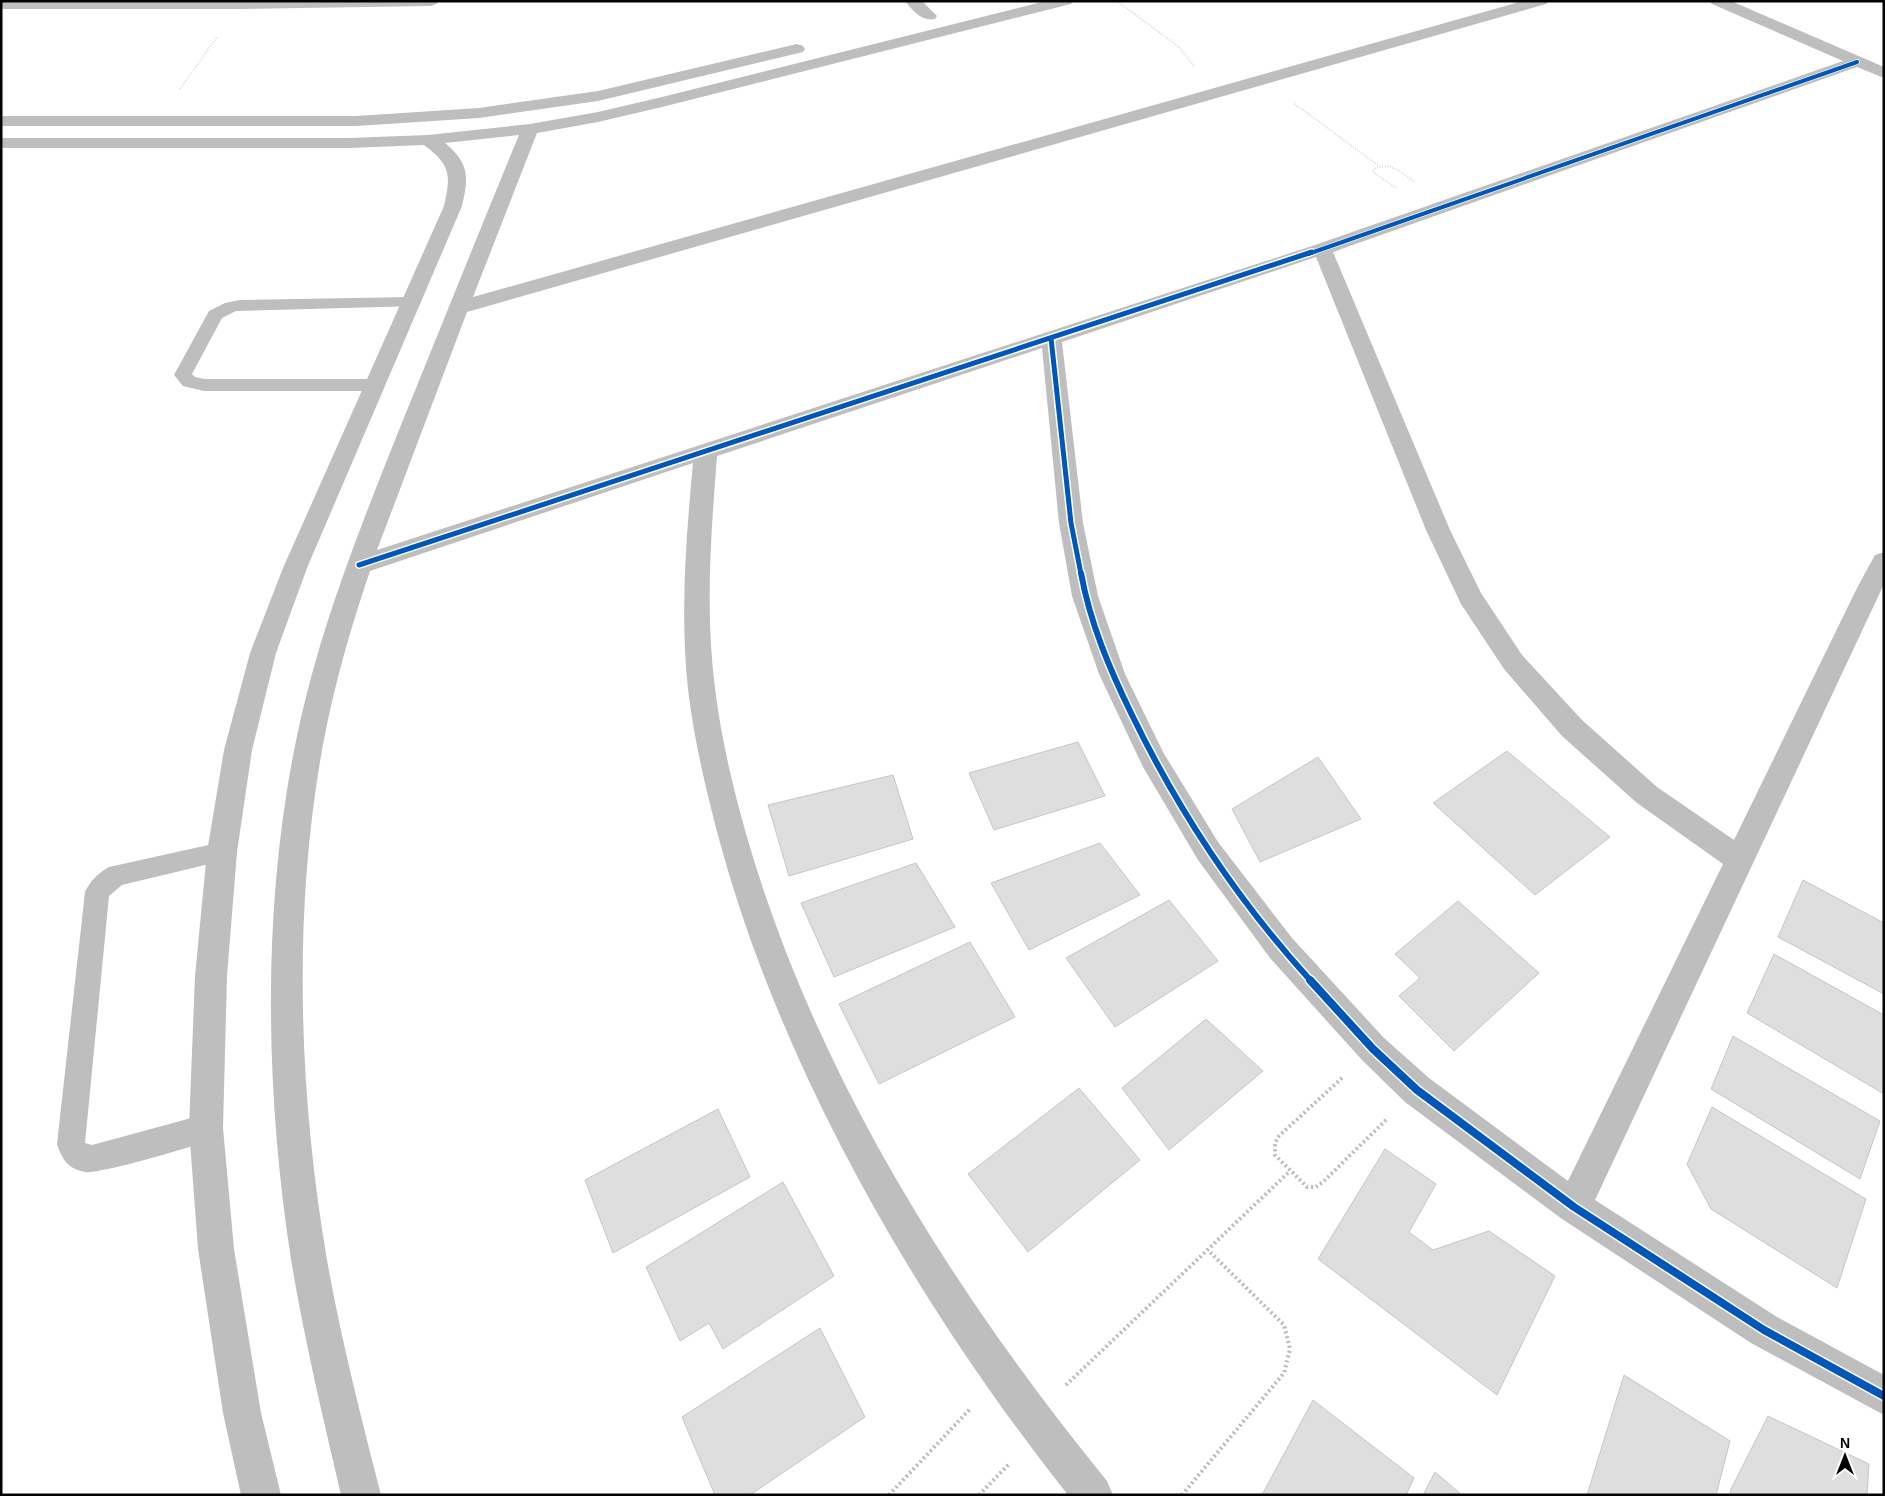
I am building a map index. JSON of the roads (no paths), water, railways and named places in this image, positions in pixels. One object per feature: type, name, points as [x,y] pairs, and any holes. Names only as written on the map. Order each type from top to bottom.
[{"type":"street","points":[[1,4],[241,4],[431,1]]},
{"type":"street","points":[[913,1],[929,16]]},
{"type":"street","points":[[1,143],[339,143],[428,140],[530,129],[598,117],[662,102],[1066,1]]},
{"type":"street","points":[[458,308],[1541,1]]},
{"type":"street","points":[[1717,1],[1884,73]]},
{"type":"street","points":[[910,21],[947,12]]},
{"type":"street","points":[[1,121],[356,121],[479,112],[598,96],[816,44]]},
{"type":"street","points":[[359,565],[1322,249],[1858,62]]},
{"type":"street","points":[[361,1495],[333,1383],[304,1225],[290,1082],[288,954],[296,840],[311,736],[333,643],[359,565],[458,308],[530,129]]},
{"type":"street","points":[[261,1495],[242,1413],[216,1249],[206,1128],[211,976],[222,852],[238,750],[263,653],[295,568],[453,206],[458,189],[457,171],[450,155],[428,140]]},
{"type":"street","points":[[1322,249],[1438,530],[1470,598],[1513,662],[1572,728],[1648,795],[1739,859]]},
{"type":"street","points":[[1051,338],[1071,523],[1085,596],[1112,674],[1153,760],[1208,851],[1281,948],[1373,1049],[1417,1090],[1574,1207],[1764,1330],[1884,1396]]},
{"type":"street","points":[[706,451],[699,528],[696,600],[700,678],[714,762],[736,854],[781,980],[811,1050],[862,1152],[925,1260],[1032,1417],[1093,1495]]},
{"type":"street","points":[[1574,1207],[1870,586],[1884,561]]},
{"type":"lane","points":[[375,384],[204,385],[189,382],[183,375],[215,315],[231,307],[240,305],[411,302]]},
{"type":"lane","points":[[206,1128],[92,1159],[83,1159],[77,1156],[71,1144],[97,892],[110,879],[118,875],[222,852]]}]
